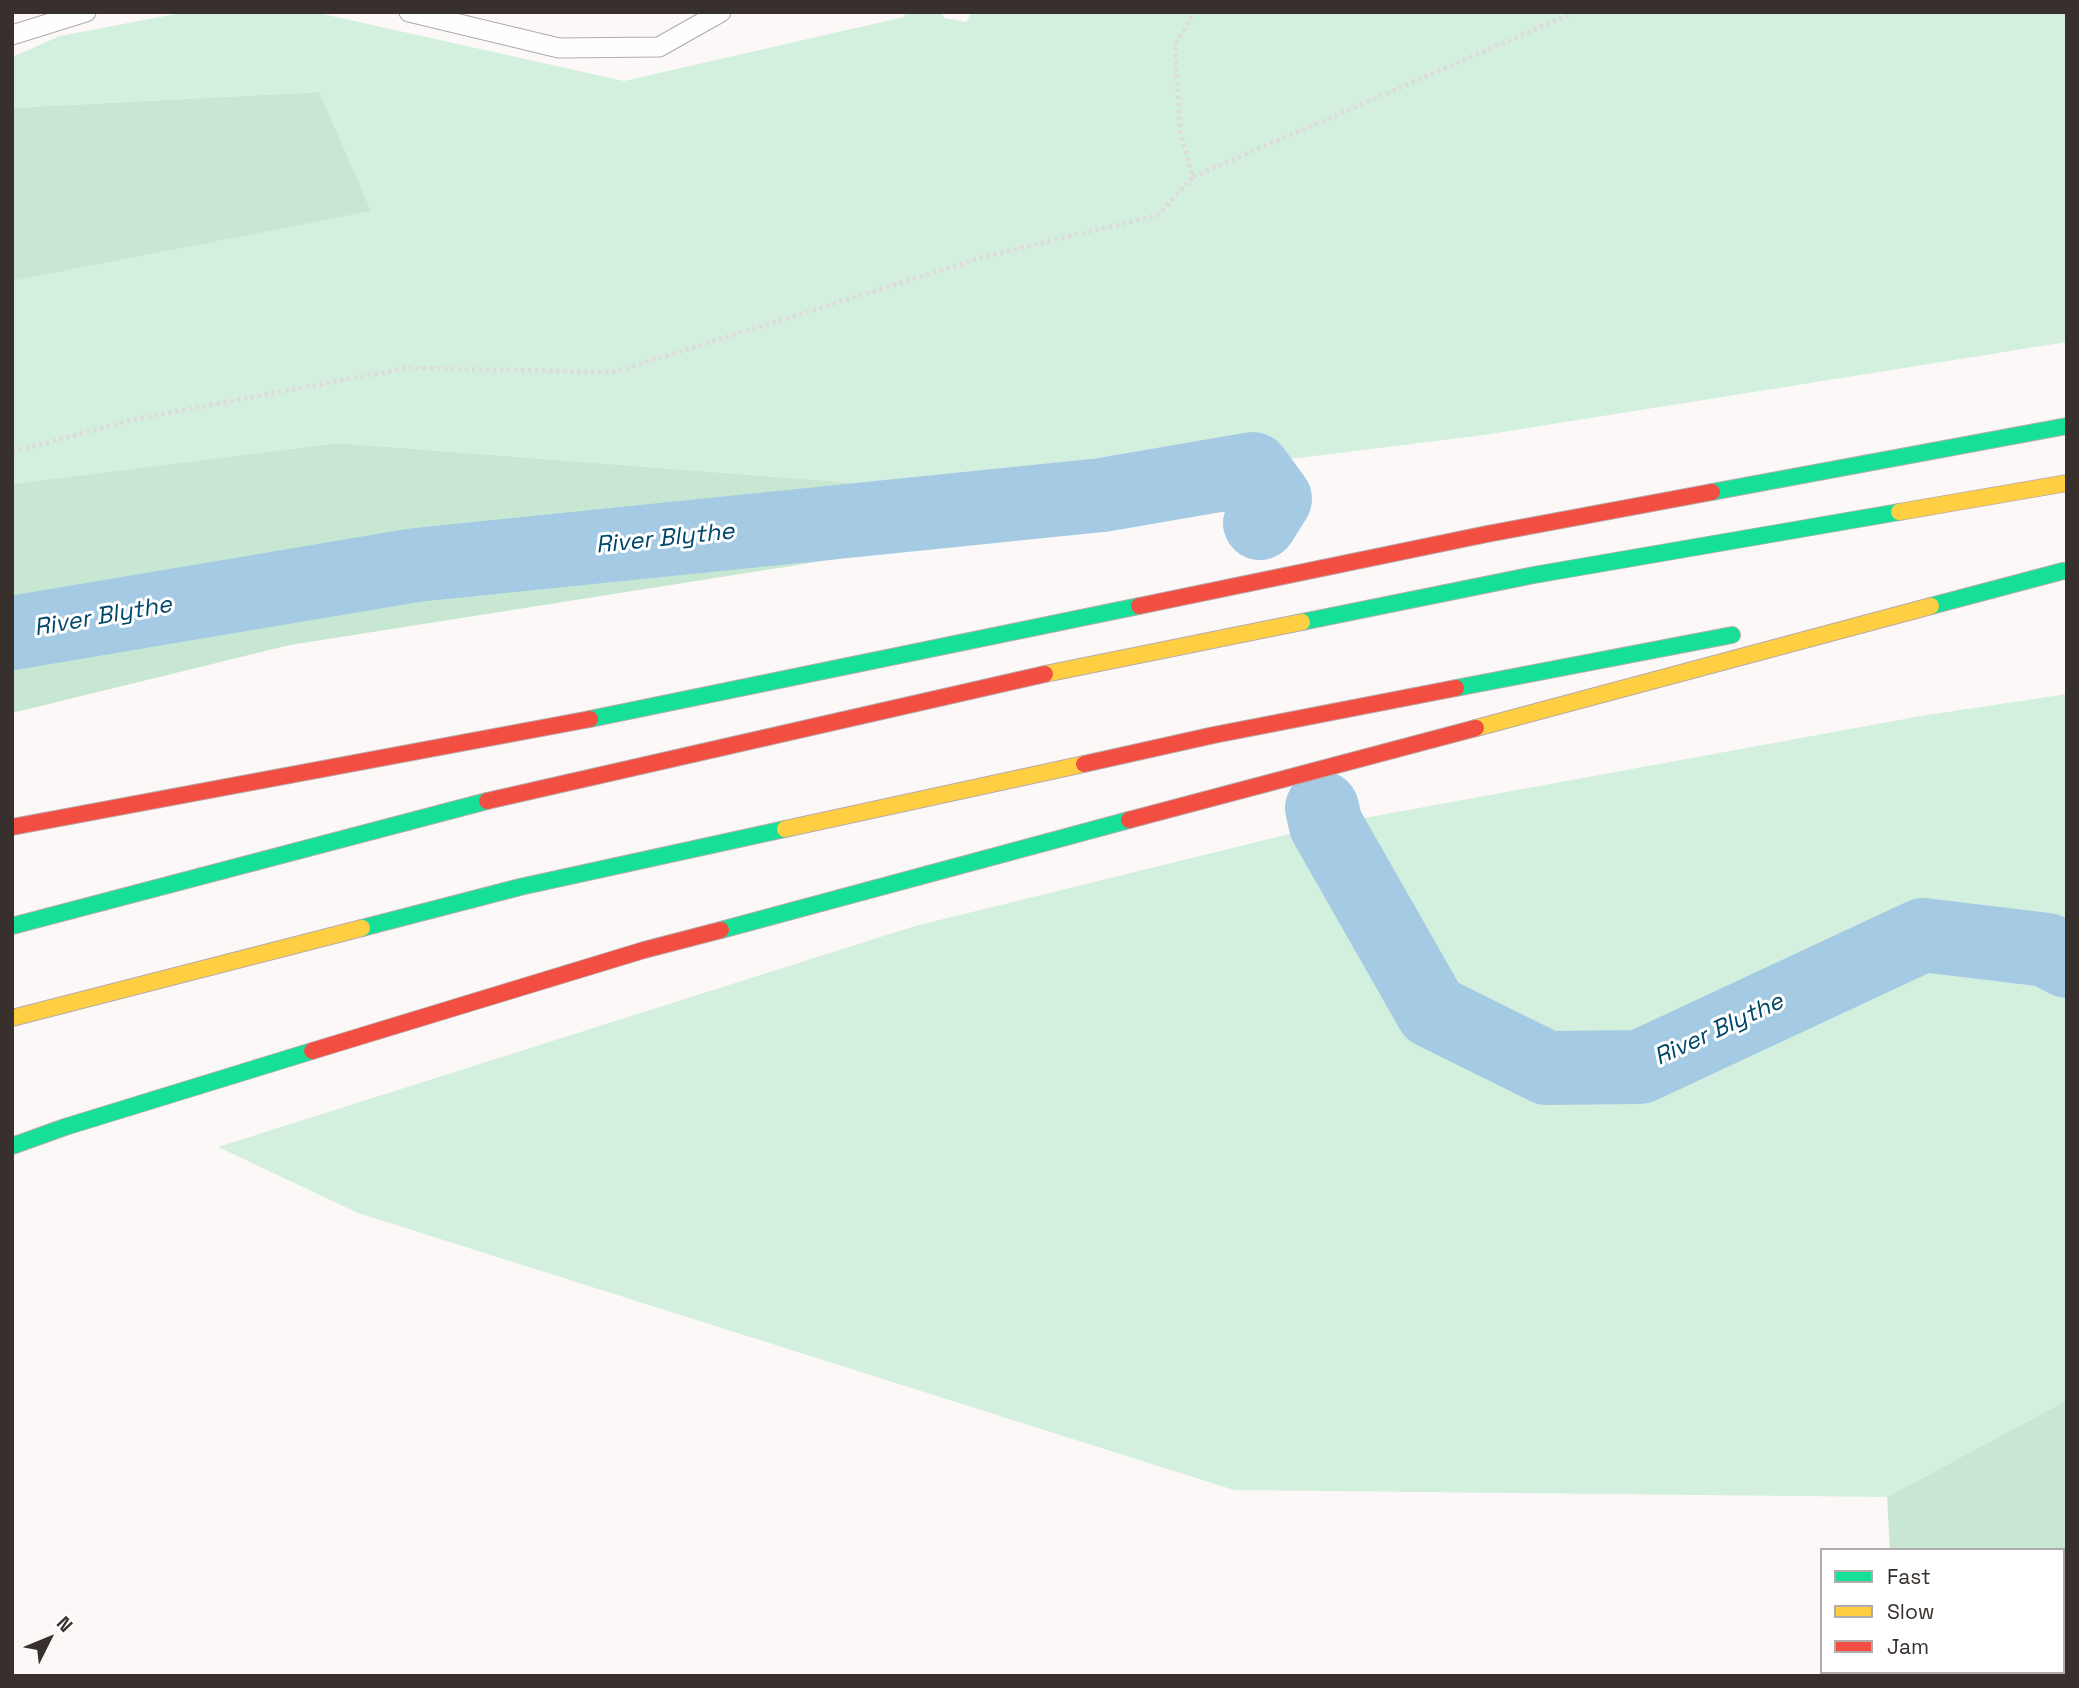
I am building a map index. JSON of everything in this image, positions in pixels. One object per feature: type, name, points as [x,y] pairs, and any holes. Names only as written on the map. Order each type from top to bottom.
[{"type":"highway","points":[[12,827],[593,718],[1487,534],[2067,426]]},
{"type":"highway","points":[[12,926],[464,806],[1042,675],[1534,575],[2067,483]]},
{"type":"highway","points":[[1830,616],[2065,571]]},
{"type":"highway","points":[[12,1146],[65,1127],[644,950],[2065,571]]},
{"type":"highway","points":[[12,1018],[520,887],[1214,735],[1748,632]]},
{"type":"lane","points":[[12,35],[86,12]]},
{"type":"lane","points":[[409,12],[559,48],[659,47],[721,12]]},
{"type":"path","points":[[1193,177],[1180,130],[1175,46],[1194,12]]},
{"type":"path","points":[[12,452],[136,419],[407,369],[614,372],[984,257],[1158,215],[1193,177],[1575,12]]},
{"type":"green space","points":[[186,12],[314,12],[624,81],[904,17],[906,12],[942,12],[944,18],[966,22],[972,12],[2067,12],[2067,342],[1484,435],[1024,492],[985,493],[338,443],[12,484],[12,281],[319,92],[12,108],[12,57],[60,36]]},
{"type":"green space","points":[[319,92],[371,211],[12,281],[12,108]]},
{"type":"green space","points":[[338,443],[985,493],[969,538],[290,645],[12,713],[12,484]]},
{"type":"green space","points":[[2067,694],[2067,1400],[1887,1497],[1234,1490],[358,1213],[218,1147],[915,926],[1326,825],[1921,716]]},
{"type":"green space","points":[[2067,1400],[2067,1676],[1899,1676],[2065,1674],[2065,1548],[1890,1548],[1887,1497]]},
{"type":"waterway","name":"River Blythe","points":[[12,633],[416,565],[1102,495],[1253,469],[1275,499],[1260,523]]},
{"type":"waterway","name":"River Blythe","points":[[1322,808],[1326,825],[1432,1011],[1547,1068],[1640,1067],[1923,935],[2047,950],[2067,961]]},
{"type":"traffic: fast","points":[[1712,492],[2067,426]]},
{"type":"traffic: fast","points":[[1302,622],[1534,575],[1899,512]]},
{"type":"traffic: fast","points":[[1931,606],[2063,571]]},
{"type":"traffic: fast","points":[[590,719],[1139,606]]},
{"type":"traffic: fast","points":[[1456,688],[1732,635]]},
{"type":"traffic: fast","points":[[12,926],[487,801]]},
{"type":"traffic: fast","points":[[721,930],[1129,820]]},
{"type":"traffic: fast","points":[[362,928],[520,887],[785,829]]},
{"type":"traffic: fast","points":[[12,1146],[65,1127],[312,1051]]},
{"type":"traffic: slow","points":[[1899,512],[2067,483]]},
{"type":"traffic: slow","points":[[1476,728],[1931,606]]},
{"type":"traffic: slow","points":[[1045,674],[1302,622]]},
{"type":"traffic: slow","points":[[785,829],[1084,764]]},
{"type":"traffic: slow","points":[[12,1018],[362,928]]},
{"type":"traffic: jam","points":[[1139,606],[1487,534],[1712,492]]},
{"type":"traffic: jam","points":[[487,801],[1045,674]]},
{"type":"traffic: jam","points":[[1084,764],[1214,735],[1456,688]]},
{"type":"traffic: jam","points":[[12,827],[590,719]]},
{"type":"traffic: jam","points":[[1129,820],[1476,728]]},
{"type":"traffic: jam","points":[[312,1051],[644,950],[721,930]]}]
